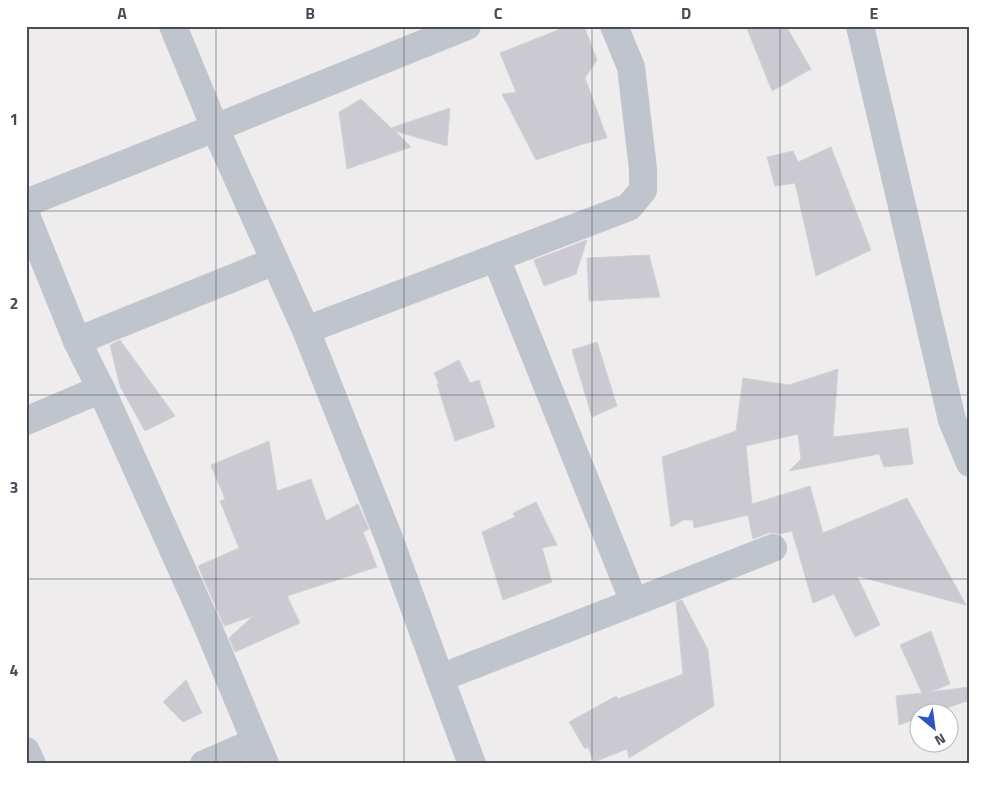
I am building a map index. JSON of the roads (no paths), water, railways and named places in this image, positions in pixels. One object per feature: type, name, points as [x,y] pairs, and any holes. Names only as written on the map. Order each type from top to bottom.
[{"type":"street","points":[[173,26],[215,128],[306,330],[390,541],[472,764]]},
{"type":"street","points":[[26,203],[467,26]]},
{"type":"street","points":[[306,330],[629,207],[643,190],[644,169],[631,67],[614,26]]},
{"type":"street","points":[[860,26],[952,420],[970,463]]},
{"type":"street","points":[[26,215],[77,341],[101,389],[207,626],[260,753],[204,764]]},
{"type":"street","points":[[496,258],[634,602]]},
{"type":"street","points":[[77,341],[275,261]]},
{"type":"street","points":[[26,421],[101,389]]},
{"type":"street","points":[[440,678],[773,548]]},
{"type":"street","points":[[26,751],[32,764]]}]
